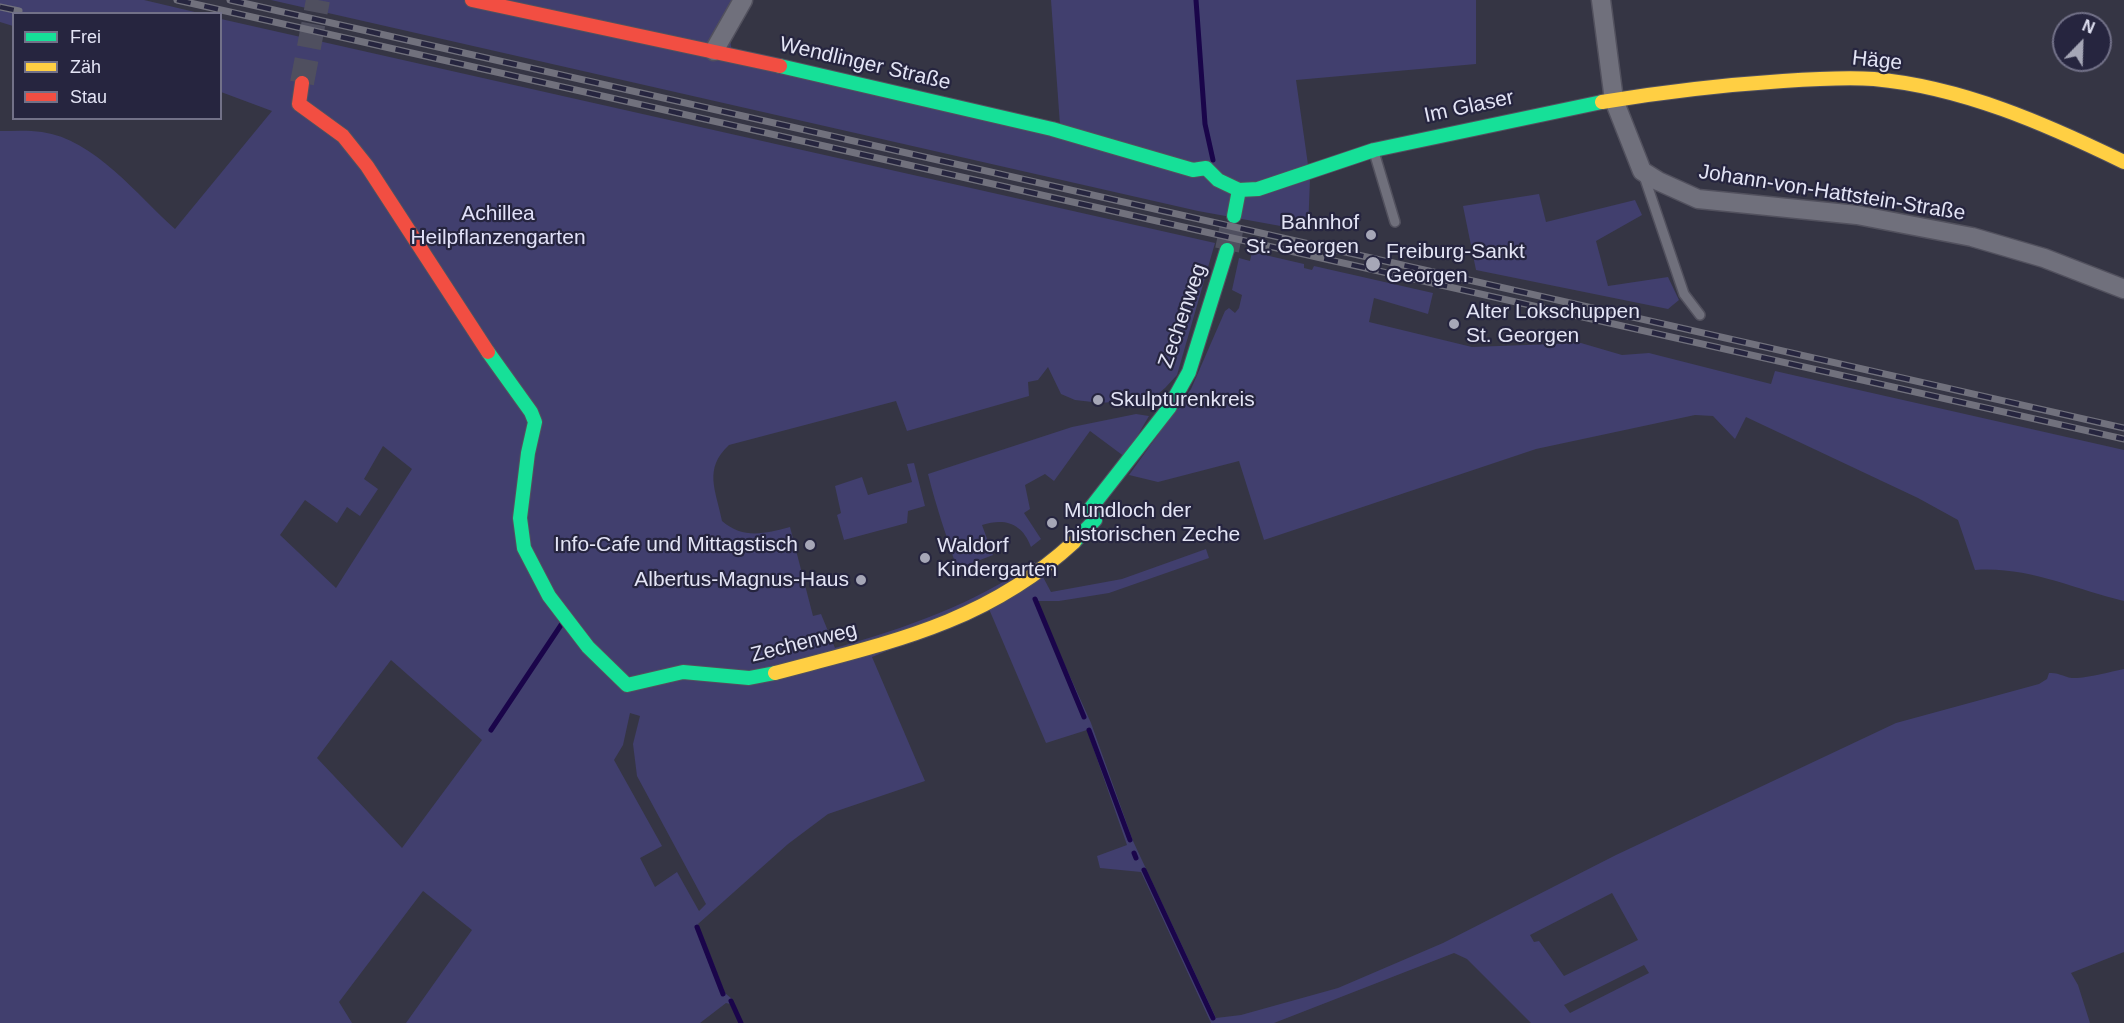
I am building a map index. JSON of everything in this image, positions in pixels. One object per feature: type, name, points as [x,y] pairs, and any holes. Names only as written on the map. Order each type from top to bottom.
[{"type":"street","name":"Wendlinger Straße","points":[[472,0],[714,51],[1052,129],[1193,170],[1206,168],[1218,180],[1239,190]]},
{"type":"street","points":[[714,51],[743,0]]},
{"type":"street","points":[[1601,0],[1614,100],[1642,171]]},
{"type":"street","name":"Häge","points":[[1614,100],[1738,84],[1855,78],[1888,81],[1936,90],[2020,116],[2124,162]]},
{"type":"street","name":"Zechenweg","points":[[302,83],[299,104],[343,136],[367,166],[472,329],[531,412],[535,422],[528,453],[520,519],[524,548],[549,596],[588,647],[627,686],[653,676],[692,672],[738,680],[756,678],[870,649],[988,604],[1021,586],[1086,531],[1095,520],[1090,509],[1169,408],[1189,372],[1227,250]]},
{"type":"street","name":"Im Glaser","points":[[1239,190],[1258,189],[1373,150],[1614,100]]},
{"type":"street","name":"Johann-von-Hattstein-Straße","points":[[1642,171],[1698,199],[1857,215],[1972,237],[2044,258],[2124,289]]},
{"type":"street","points":[[1234,216],[1239,190]]},
{"type":"lane","points":[[1373,150],[1395,222]]},
{"type":"lane","points":[[1642,171],[1684,294],[1700,315]]},
{"type":"green space","points":[[0,0],[144,0],[195,12],[12,12],[12,26],[0,22]]},
{"type":"green space","points":[[271,0],[752,0],[730,39],[732,53],[1060,125],[1051,0],[1476,0],[1476,64],[1296,80],[1310,179],[1308,231],[1198,211]]},
{"type":"green space","name":"Achillea Heilpflanzengarten","points":[[222,19],[1215,243],[1177,375],[1153,398],[1101,403],[1075,400],[1061,394],[1048,367],[1038,380],[1028,382],[1029,396],[907,431],[896,401],[729,445],[716,463],[714,480],[722,521],[730,527],[746,533],[754,533],[771,532],[790,527],[813,616],[821,614],[835,648],[939,613],[988,590],[1035,562],[1051,592],[1122,579],[1206,549],[1209,558],[1109,593],[1059,601],[1036,601],[1091,723],[1133,841],[1216,1018],[1241,1015],[1338,988],[1443,943],[1616,855],[1896,723],[2039,684],[2047,679],[2049,673],[2077,678],[2124,669],[2124,952],[2071,973],[2078,985],[2090,1023],[1531,1023],[1467,959],[1454,953],[1274,1023],[1211,1023],[1141,872],[1100,868],[1097,856],[1127,845],[1087,730],[1046,743],[989,609],[872,657],[925,781],[828,814],[788,844],[698,924],[725,993],[732,999],[743,1023],[739,1023],[730,1004],[726,1003],[700,1023],[406,1023],[472,930],[423,891],[339,1002],[352,1023],[0,1023],[0,131],[42,132],[80,145],[114,171],[175,229],[272,111],[222,92]],"holes":[[[383,446],[412,469],[336,588],[280,535],[305,500],[337,523],[347,507],[360,516],[378,489],[364,479]],[[391,660],[482,740],[402,848],[317,758]],[[630,713],[640,716],[633,744],[637,776],[706,904],[699,911],[677,872],[655,887],[640,858],[662,846],[614,760],[623,745]],[[1612,893],[1638,940],[1564,976],[1539,941],[1534,942],[1530,935]],[[1644,965],[1649,973],[1570,1013],[1564,1005]]]},
{"type":"green space","points":[[1539,194],[1546,222],[1635,200],[1642,215],[1596,241],[1608,286],[1668,277],[1679,300],[1668,309],[1476,270],[1463,206]]},
{"type":"green space","points":[[1252,252],[1304,264],[1304,268],[1312,270],[1314,266],[1433,293],[1428,314],[1374,298],[1369,322],[1472,347],[1581,343],[1622,355],[1649,353],[1771,384],[1775,371],[2124,450],[2124,601],[2013,571],[1975,570],[1958,520],[1918,498],[1746,417],[1735,439],[1713,416],[1695,415],[1536,449],[1264,540],[1239,461],[1158,482],[1129,475],[1191,389],[1225,311],[1229,308],[1235,313],[1239,308],[1242,295],[1232,290],[1239,258],[1250,261]]},
{"type":"green space","points":[[1136,414],[1149,416],[1125,457],[1090,431],[1054,481],[1045,474],[1025,485],[1030,509],[1024,513],[1041,539],[1031,547],[1023,532],[1012,524],[998,522],[982,525],[993,555],[957,569],[928,474],[1072,427]]},
{"type":"green space","points":[[914,463],[925,506],[908,511],[907,523],[844,540],[837,515],[841,513],[835,486],[862,477],[868,495],[912,482],[907,464]]},
{"type":"waterway","points":[[1196,0],[1205,124],[1213,160]]},
{"type":"waterway","points":[[1035,599],[1084,717]]},
{"type":"waterway","points":[[491,730],[561,625]]},
{"type":"waterway","points":[[1089,730],[1130,840]]},
{"type":"waterway","points":[[1134,853],[1136,858]]},
{"type":"waterway","points":[[1144,870],[1213,1018]]},
{"type":"waterway","points":[[697,927],[723,994]]},
{"type":"waterway","points":[[731,1001],[741,1023]]},
{"type":"tunnel","points":[[302,83],[318,0]]},
{"type":"tunnel","points":[[1227,250],[1234,216]]},
{"type":"railway","points":[[177,0],[2124,439]]},
{"type":"railway","points":[[230,0],[2124,428]]},
{"type":"railway","points":[[0,7],[19,11]]},
{"type":"traffic: fast","points":[[780,66],[1052,129],[1193,170],[1206,168],[1218,180],[1239,190]]},
{"type":"traffic: fast","points":[[1239,190],[1258,189],[1374,150],[1602,102]]},
{"type":"traffic: fast","points":[[1234,216],[1239,190]]},
{"type":"traffic: fast","points":[[1074,542],[1095,520],[1090,509],[1169,408],[1189,372],[1227,250]]},
{"type":"traffic: fast","points":[[488,352],[531,412],[535,422],[528,453],[520,518],[524,548],[549,596],[588,647],[627,685],[683,672],[749,678],[775,673]]},
{"type":"traffic: slow","points":[[1602,102],[1670,92],[1760,83],[1829,78],[1874,79],[1939,90],[2003,109],[2124,162]]},
{"type":"traffic: slow","points":[[775,673],[895,640],[970,612],[1040,570],[1074,542]]},
{"type":"traffic: jam","points":[[472,0],[780,66]]},
{"type":"traffic: jam","points":[[302,83],[299,104],[343,136],[367,166],[488,352]]},
{"type":"place","name":"Bahnhof St. Georgen","points":[[1371,235]]},
{"type":"place","name":"Freiburg-Sankt Georgen","points":[[1373,264]]},
{"type":"place","name":"Alter Lokschuppen St. Georgen","points":[[1454,324]]},
{"type":"place","name":"Skulpturenkreis","points":[[1098,400]]},
{"type":"place","name":"Mundloch der historischen Zeche","points":[[1052,523]]},
{"type":"place","name":"Info-Cafe und Mittagstisch","points":[[810,545]]},
{"type":"place","name":"Waldorf Kindergarten","points":[[925,558]]},
{"type":"place","name":"Albertus-Magnus-Haus","points":[[861,580]]}]
